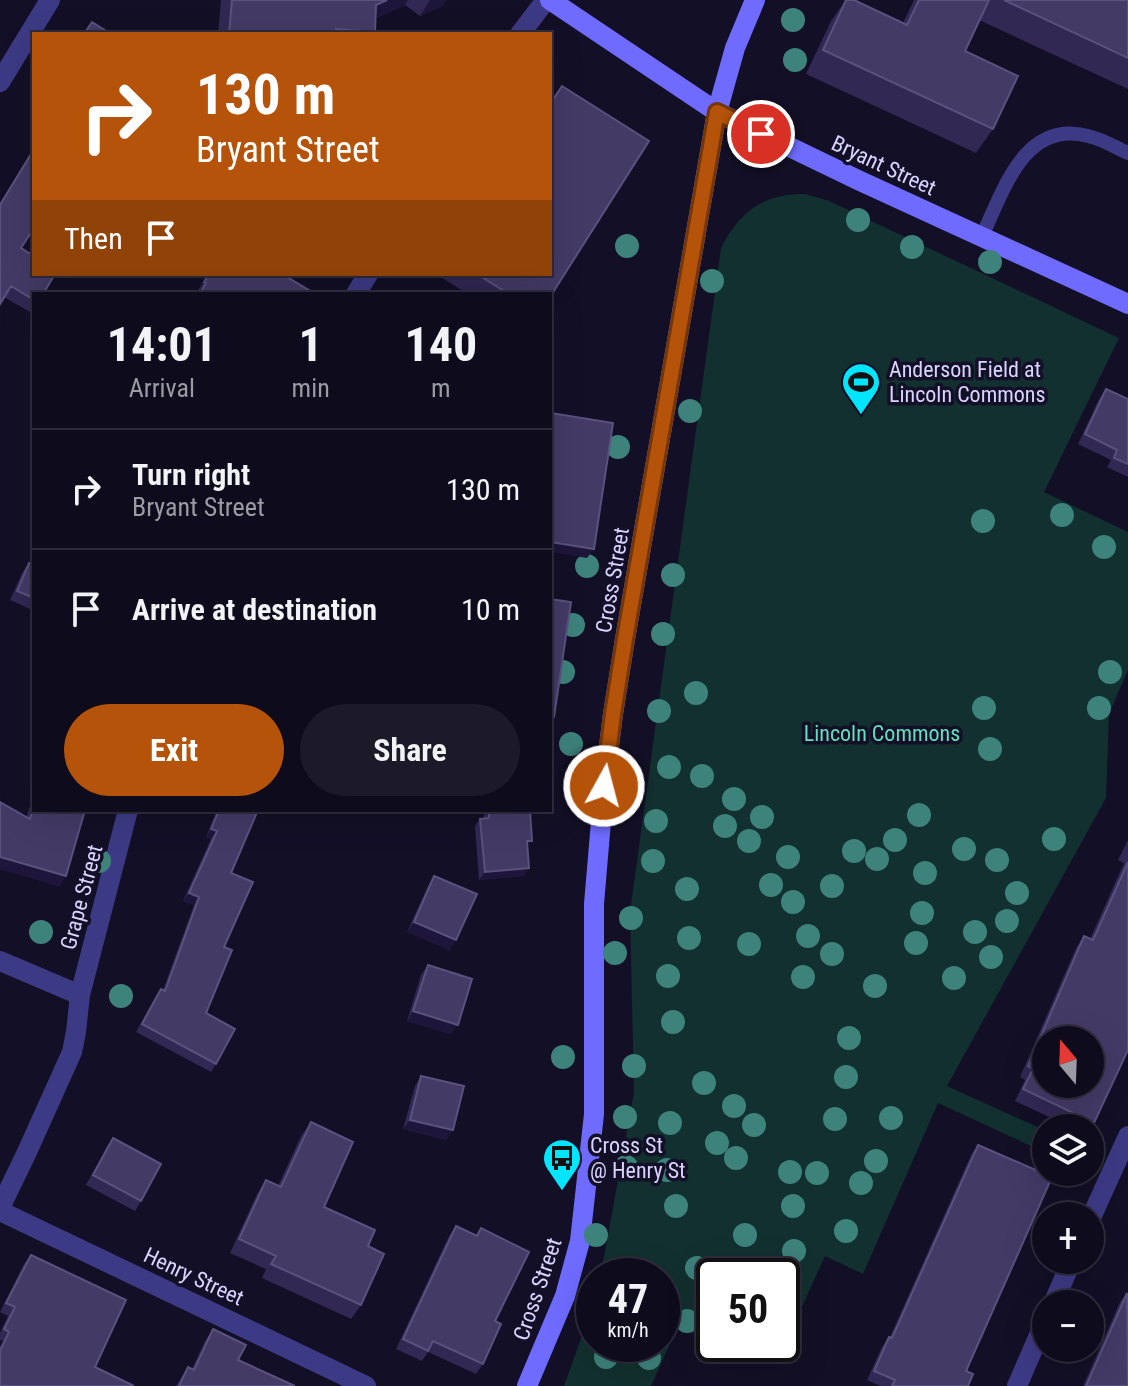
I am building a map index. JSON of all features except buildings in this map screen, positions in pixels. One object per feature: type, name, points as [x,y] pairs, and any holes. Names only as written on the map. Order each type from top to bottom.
[{"type":"main road","name":"Bryant Street","points":[[548,0],[717,112],[1128,304]]},
{"type":"main road","name":"Cross Street","points":[[527,1386],[565,1296],[574,1268],[583,1218],[594,1114],[594,904],[606,772],[625,639],[717,112],[735,48],[755,0]]},
{"type":"street","points":[[0,82],[50,0]]},
{"type":"street","points":[[522,32],[548,0]]},
{"type":"street","name":"Grape Street","points":[[0,1210],[72,1052],[80,995],[127,812]]},
{"type":"street","points":[[0,961],[80,995]]},
{"type":"street","points":[[1098,1202],[1128,1136]]},
{"type":"street","name":"Henry Street","points":[[0,1210],[366,1386]]},
{"type":"street","points":[[1017,1386],[1032,1351]]},
{"type":"lane","points":[[982,236],[1016,165],[1028,150],[1039,143],[1050,137],[1075,133],[1128,153]]},
{"type":"green space","name":"Lincoln Commons","points":[[805,194],[829,201],[1119,338],[1044,492],[1128,532],[1128,670],[1109,714],[1106,798],[947,1086],[1032,1125],[1032,1147],[938,1103],[863,1274],[825,1256],[800,1311],[800,1258],[696,1258],[696,1334],[680,1327],[680,1258],[604,1258],[634,1092],[630,912],[721,248],[736,224],[754,207],[790,195]]},
{"type":"green space","name":"Lincoln Commons","points":[[576,1352],[576,1362],[662,1362],[651,1386],[564,1386]]},
{"type":"place","name":"Anderson Field at Lincoln Commons","points":[[861,416]]},
{"type":"place","name":"Cross St @ Henry St","points":[[562,1192]]},
{"type":"route","points":[[604,786],[625,639],[717,112],[761,134]]}]
